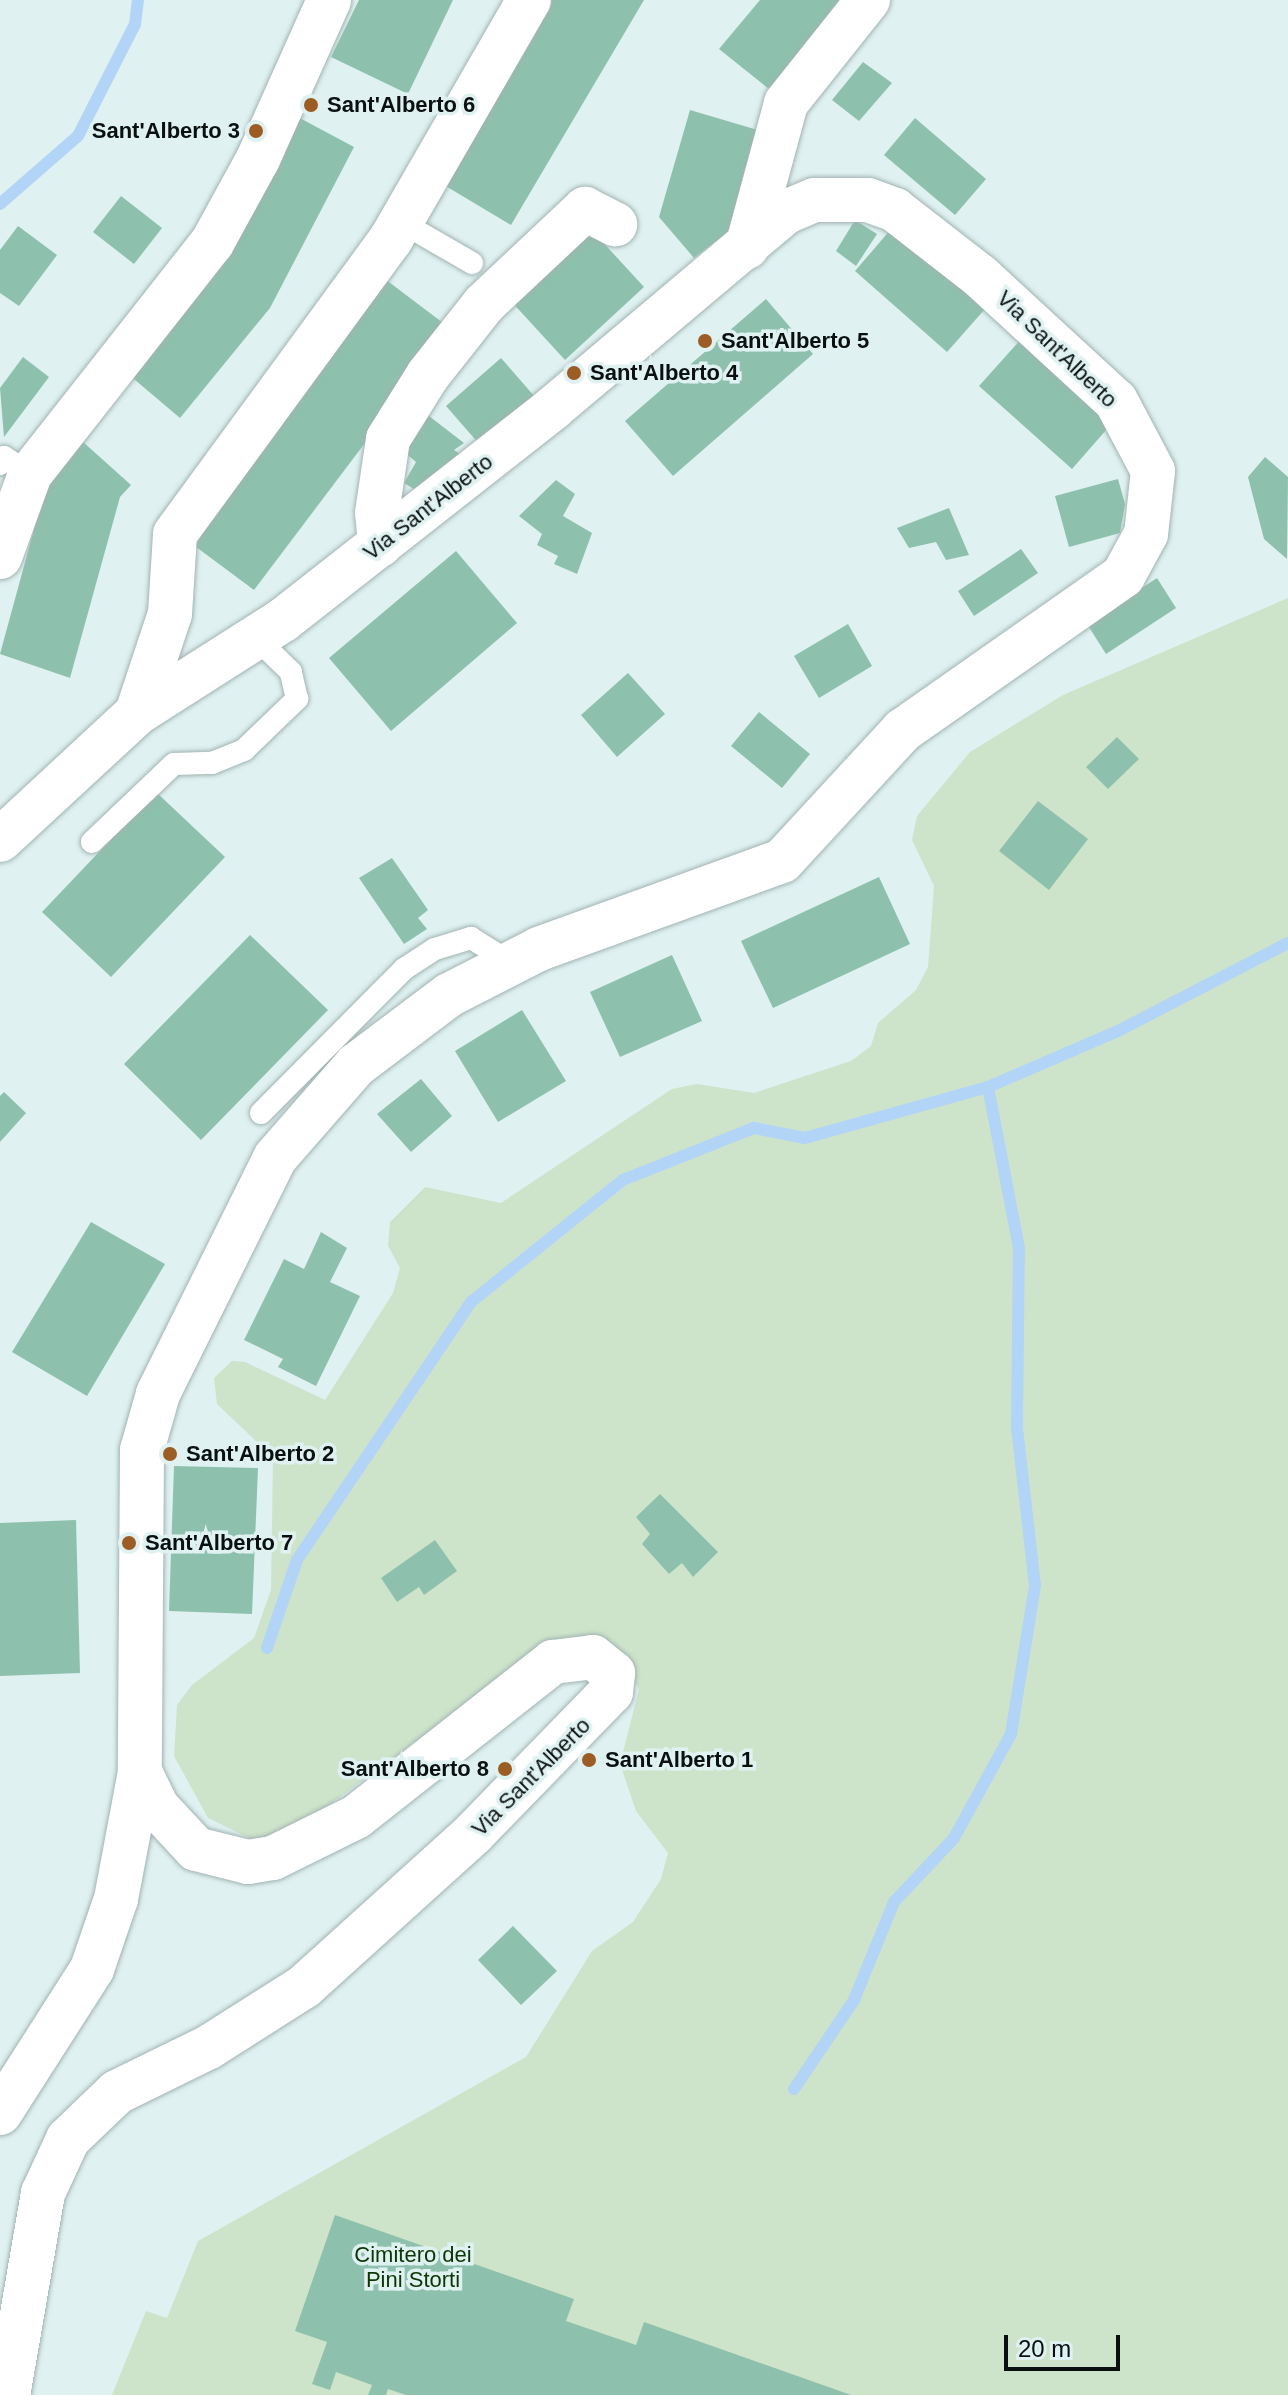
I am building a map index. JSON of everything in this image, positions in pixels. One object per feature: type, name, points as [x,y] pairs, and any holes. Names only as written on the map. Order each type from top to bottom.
[{"type":"street","points":[[0,557],[15,469],[212,243],[258,159],[329,0]]},
{"type":"street","points":[[137,713],[170,614],[175,534],[401,222],[529,0]]},
{"type":"street","points":[[747,247],[786,103],[868,0]]},
{"type":"street","name":"Via Sant'Alberto","points":[[0,840],[137,713],[255,637],[380,545],[786,212],[814,200],[868,200],[895,210],[981,277],[1116,401],[1153,471],[1146,534],[1106,592],[903,730],[782,861],[508,961],[401,1029],[307,1117],[275,1158],[158,1394],[142,1450],[140,1772],[175,1833],[196,1849],[248,1862],[273,1858],[356,1817],[553,1662],[593,1657],[613,1673],[611,1692],[599,1710],[305,1986],[209,2047],[117,2092],[68,2139],[43,2193],[27,2311],[8,2395]]},
{"type":"street","points":[[380,545],[377,513],[388,439],[428,375],[484,304],[585,209],[615,224]]},
{"type":"street","points":[[0,2113],[92,1969],[116,1899],[140,1772]]},
{"type":"street","points":[[0,2275],[27,2311]]},
{"type":"lane","points":[[401,222],[472,263]]},
{"type":"lane","points":[[92,842],[174,764],[212,763],[244,750],[297,699],[291,672],[255,637]]},
{"type":"lane","points":[[261,1113],[404,969],[435,949],[471,938],[508,961]]},
{"type":"green space","name":"Cimitero dei Pini Storti","points":[[1288,598],[1288,2395],[112,2395],[146,2311],[167,2318],[198,2241],[526,2057],[592,1951],[633,1922],[661,1879],[668,1853],[636,1811],[620,1764],[639,1689],[626,1667],[466,1704],[303,1824],[255,1841],[208,1818],[174,1756],[177,1705],[192,1685],[254,1638],[271,1590],[273,1457],[217,1404],[214,1378],[232,1361],[245,1362],[325,1400],[393,1293],[400,1268],[388,1246],[390,1222],[425,1187],[501,1203],[672,1089],[697,1084],[754,1093],[851,1061],[871,1046],[878,1023],[916,990],[928,967],[934,886],[912,840],[917,816],[970,752],[1063,695]]},
{"type":"building","points":[[359,0],[453,0],[408,94],[331,57]]},
{"type":"building","points":[[539,0],[644,0],[511,225],[434,179]]},
{"type":"building","points":[[760,0],[850,0],[774,93],[719,49]]},
{"type":"building","points":[[863,62],[892,83],[859,121],[832,100]]},
{"type":"building","points":[[690,110],[761,131],[733,228],[694,258],[659,217]]},
{"type":"building","points":[[296,116],[354,147],[270,308],[180,418],[128,374]]},
{"type":"building","points":[[915,118],[986,179],[955,215],[884,155]]},
{"type":"building","points":[[121,196],[162,228],[134,264],[93,232]]},
{"type":"building","points":[[855,220],[877,234],[856,266],[836,251]]},
{"type":"building","points":[[18,226],[57,255],[19,306],[0,293],[0,250]]},
{"type":"building","points":[[588,226],[644,287],[565,360],[509,299]]},
{"type":"building","points":[[892,228],[985,309],[947,352],[855,271]]},
{"type":"building","points":[[381,276],[451,329],[254,590],[184,538]]},
{"type":"building","points":[[766,299],[813,354],[673,476],[625,421]]},
{"type":"building","points":[[1022,338],[1114,421],[1072,469],[979,386]]},
{"type":"building","points":[[23,357],[49,377],[4,437],[0,388]]},
{"type":"building","points":[[501,358],[535,397],[480,445],[446,406]]},
{"type":"building","points":[[429,416],[464,443],[454,450],[468,459],[419,492],[404,483],[416,462],[402,450]]},
{"type":"building","points":[[82,441],[131,485],[120,497],[70,678],[0,654],[48,478]]},
{"type":"building","points":[[1265,457],[1288,477],[1287,559],[1264,539],[1248,477]]},
{"type":"building","points":[[1118,479],[1125,504],[1120,533],[1069,547],[1055,496]]},
{"type":"building","points":[[556,480],[575,494],[563,516],[592,533],[577,574],[554,564],[558,556],[537,545],[542,534],[519,516]]},
{"type":"building","points":[[949,508],[969,555],[946,560],[936,542],[909,548],[897,528]]},
{"type":"building","points":[[1021,549],[1038,573],[974,616],[958,591]]},
{"type":"building","points":[[456,551],[517,623],[391,731],[329,658]]},
{"type":"building","points":[[1157,578],[1176,608],[1106,654],[1087,624]]},
{"type":"building","points":[[848,624],[872,666],[819,698],[794,656]]},
{"type":"building","points":[[628,673],[665,714],[617,757],[581,715]]},
{"type":"building","points":[[759,712],[810,754],[782,788],[731,746]]},
{"type":"building","points":[[1117,737],[1139,759],[1108,789],[1086,767]]},
{"type":"building","points":[[156,792],[225,857],[111,977],[42,912]]},
{"type":"building","points":[[1038,801],[1088,839],[1049,890],[999,851]]},
{"type":"building","points":[[392,858],[428,910],[418,918],[427,929],[404,944],[359,878]]},
{"type":"building","points":[[879,877],[910,944],[773,1008],[741,941]]},
{"type":"building","points":[[250,935],[328,1010],[201,1140],[124,1064]]},
{"type":"building","points":[[672,955],[702,1021],[620,1057],[590,992]]},
{"type":"building","points":[[522,1010],[566,1081],[498,1122],[455,1051]]},
{"type":"building","points":[[421,1079],[452,1116],[411,1152],[377,1114]]},
{"type":"building","points":[[4,1092],[26,1113],[0,1142],[0,1096]]},
{"type":"building","points":[[91,1222],[165,1264],[87,1396],[12,1352]]},
{"type":"building","points":[[321,1232],[347,1248],[330,1282],[360,1296],[316,1386],[278,1367],[283,1359],[244,1340],[284,1259],[304,1269]]},
{"type":"building","points":[[174,1466],[258,1468],[252,1614],[169,1611]]},
{"type":"building","points":[[660,1494],[718,1552],[693,1577],[682,1563],[669,1574],[642,1544],[650,1534],[636,1517]]},
{"type":"building","points":[[76,1520],[80,1673],[0,1676],[0,1523]]},
{"type":"building","points":[[435,1540],[457,1571],[424,1595],[419,1587],[397,1602],[381,1578]]},
{"type":"building","points":[[513,1926],[557,1971],[521,2005],[478,1960]]},
{"type":"building","points":[[335,2215],[574,2299],[566,2321],[636,2345],[644,2322],[851,2395],[406,2395],[388,2389],[386,2395],[368,2395],[372,2385],[336,2372],[330,2390],[312,2384],[327,2342],[295,2331]]},
{"type":"waterway","points":[[0,204],[78,136],[135,24],[138,0]]},
{"type":"waterway","points":[[267,1648],[297,1560],[471,1302],[623,1180],[754,1128],[805,1138],[988,1087],[1118,1031],[1288,943]]},
{"type":"waterway","points":[[794,2089],[854,2000],[894,1902],[954,1838],[1011,1734],[1035,1586],[1017,1428],[1019,1248],[988,1087]]},
{"type":"place","name":"Sant'Alberto 6","points":[[311,105]]},
{"type":"place","name":"Sant'Alberto 3","points":[[256,131]]},
{"type":"place","name":"Sant'Alberto 5","points":[[705,341]]},
{"type":"place","name":"Sant'Alberto 4","points":[[574,373]]},
{"type":"place","name":"Sant'Alberto 2","points":[[170,1454]]},
{"type":"place","name":"Sant'Alberto 7","points":[[129,1543]]},
{"type":"place","name":"Sant'Alberto 1","points":[[589,1760]]},
{"type":"place","name":"Sant'Alberto 8","points":[[505,1769]]}]
